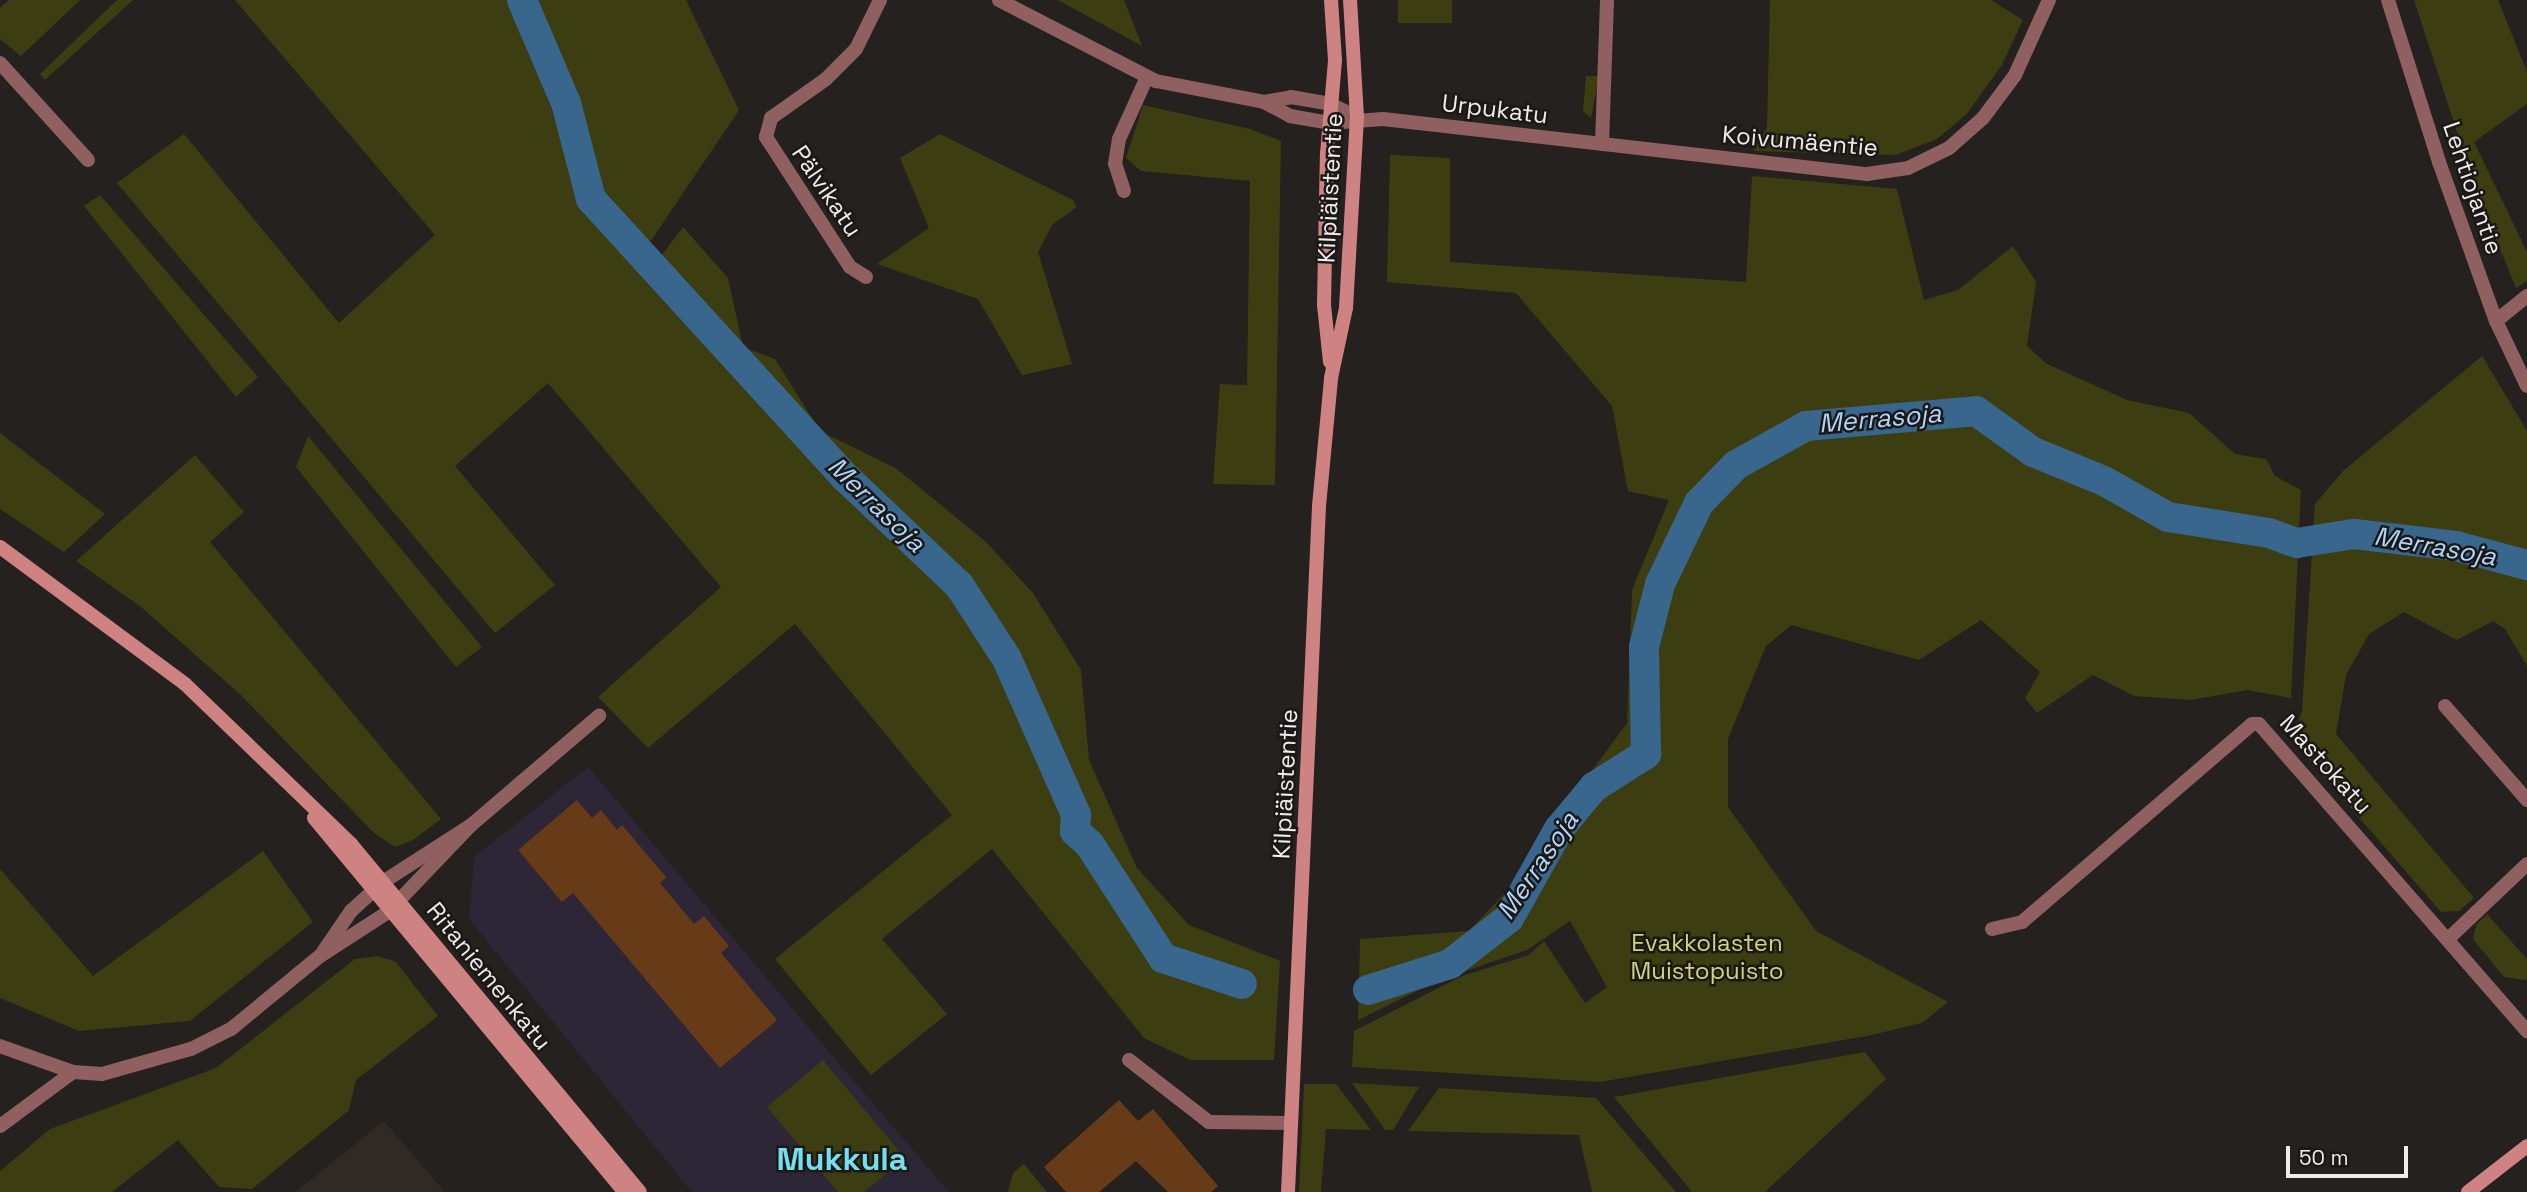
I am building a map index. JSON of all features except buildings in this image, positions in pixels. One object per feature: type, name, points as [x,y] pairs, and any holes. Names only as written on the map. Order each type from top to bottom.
[{"type":"street","name":"Pälvikatu","points":[[866,276],[850,267],[766,137],[771,118],[826,79],[856,49],[880,0]]},
{"type":"street","points":[[999,0],[1147,77],[1264,102],[1290,116],[1329,122],[1357,117]]},
{"type":"street","name":"Kilpiäistentie","points":[[1331,0],[1335,60],[1329,122],[1324,305],[1331,378]]},
{"type":"street","name":"Kilpiäistentie","points":[[1288,1192],[1319,506],[1331,378],[1346,308],[1357,117],[1349,0]]},
{"type":"street","points":[[1602,144],[1607,0]]},
{"type":"street","name":"Koivumäentie","points":[[1629,148],[1867,174],[1908,168],[1949,148],[1983,118],[2015,75],[2049,0]]},
{"type":"street","name":"Lehtiojantie","points":[[2388,0],[2496,321],[2527,386]]},
{"type":"street","points":[[0,63],[88,160]]},
{"type":"street","points":[[1124,191],[1115,164],[1119,139],[1147,77]]},
{"type":"street","points":[[1264,102],[1292,97],[1330,104],[1357,117]]},
{"type":"street","name":"Urpukatu","points":[[1357,117],[1629,148]]},
{"type":"street","points":[[2496,321],[2527,296]]},
{"type":"street","name":"Ritaniemenkatu","points":[[0,547],[186,684],[297,795],[400,901],[640,1192]]},
{"type":"street","points":[[2445,705],[2527,800]]},
{"type":"street","points":[[0,1046],[73,1072],[102,1074],[191,1049],[231,1029],[320,956],[388,912],[470,826],[599,716]]},
{"type":"street","name":"Mastokatu","points":[[1992,929],[2022,922],[2252,724],[2276,737],[2527,1031]]},
{"type":"street","name":"Ritaniemenkatu","points":[[297,795],[371,893],[624,1192]]},
{"type":"street","points":[[320,956],[383,882],[470,826]]},
{"type":"street","points":[[2448,939],[2527,864]]},
{"type":"street","points":[[1129,1060],[1209,1122],[1291,1123]]},
{"type":"street","points":[[0,1126],[73,1072]]},
{"type":"street","points":[[2468,1192],[2527,1146]]},
{"type":"shaded area","points":[[588,767],[949,1192],[692,1192],[469,919],[474,857]]},
{"type":"shaded area","points":[[384,1121],[445,1192],[295,1192]]},
{"type":"green space","points":[[9,0],[80,0],[21,56],[0,39],[0,8]]},
{"type":"green space","points":[[117,0],[133,0],[45,80],[40,74]]},
{"type":"green space","points":[[235,0],[510,0],[524,25],[583,206],[644,278],[683,227],[728,278],[743,347],[775,359],[820,431],[897,469],[986,542],[1033,593],[1081,670],[1089,760],[1137,868],[1189,925],[1280,961],[1274,1060],[1190,1060],[1144,1038],[992,849],[882,939],[947,1014],[871,1075],[775,959],[952,815],[795,624],[648,748],[598,697],[721,587],[548,383],[455,466],[555,585],[495,633],[117,183],[184,134],[339,323],[435,235]]},
{"type":"green space","points":[[532,0],[686,0],[739,110],[646,248],[598,194],[557,55]]},
{"type":"green space","points":[[1058,0],[1124,0],[1142,46]]},
{"type":"green space","points":[[1398,0],[1452,0],[1452,23],[1398,23]]},
{"type":"green space","points":[[1770,0],[1991,0],[2023,20],[2002,65],[1966,115],[1937,139],[1896,155],[1754,151],[1767,127]]},
{"type":"green space","points":[[2414,0],[2498,0],[2527,72],[2527,104],[2474,142],[2527,252],[2527,281],[2516,288],[2477,193]]},
{"type":"green space","points":[[1586,76],[1599,76],[1591,118],[1583,111]]},
{"type":"green space","points":[[1143,105],[1250,129],[1281,141],[1275,485],[1213,484],[1220,384],[1247,385],[1250,181],[1141,171],[1126,158]]},
{"type":"green space","points":[[940,134],[1073,200],[1077,207],[1052,225],[1038,252],[1072,364],[1022,375],[978,299],[877,264],[929,228],[900,158]]},
{"type":"green space","name":"Evakkolasten Muistopuisto","points":[[1390,155],[1450,158],[1450,262],[1746,282],[1752,176],[1897,189],[1924,300],[1958,290],[2013,246],[2036,282],[2027,346],[2047,364],[2127,400],[2189,413],[2235,454],[2266,459],[2275,476],[2301,490],[2291,698],[2247,690],[2191,700],[2134,696],[2093,675],[2037,713],[2025,698],[2040,672],[1981,620],[1919,660],[1791,625],[1766,646],[1728,739],[1728,807],[1816,931],[1948,1002],[1922,1023],[1867,1036],[1600,1082],[1352,1067],[1354,1031],[1462,976],[1529,955],[1544,941],[1585,1003],[1607,987],[1570,921],[1527,950],[1439,980],[1358,1020],[1360,939],[1469,931],[1537,859],[1556,820],[1627,723],[1632,590],[1669,500],[1628,491],[1612,406],[1516,293],[1387,282]]},
{"type":"green space","points":[[100,195],[258,377],[236,397],[84,206]]},
{"type":"green space","points":[[2482,356],[2527,431],[2527,666],[2505,629],[2493,621],[2457,640],[2404,612],[2369,634],[2346,675],[2336,734],[2474,898],[2459,911],[2441,912],[2298,747],[2294,735],[2302,711],[2315,504],[2343,471]]},
{"type":"green space","points":[[0,433],[105,514],[64,552],[0,509]]},
{"type":"green space","points":[[308,436],[482,647],[456,667],[296,467]]},
{"type":"green space","points":[[195,455],[244,512],[210,542],[441,819],[413,840],[395,847],[374,833],[241,695],[141,607],[76,561]]},
{"type":"green space","points":[[263,851],[313,922],[190,1021],[79,1031],[0,998],[0,869],[93,976]]},
{"type":"green space","points":[[2487,914],[2527,959],[2527,980],[2504,977],[2473,939],[2476,925]]},
{"type":"green space","points":[[378,956],[396,962],[438,1016],[356,1080],[349,1110],[252,1189],[219,1187],[178,1140],[112,1192],[0,1192],[0,1171],[50,1129],[216,1068],[355,959]]},
{"type":"green space","points":[[1865,1052],[1886,1079],[1765,1192],[1692,1192],[1614,1097]]},
{"type":"green space","points":[[823,1060],[905,1158],[864,1192],[838,1192],[767,1107]]},
{"type":"green space","points":[[1352,1083],[1419,1087],[1393,1130],[1385,1130]]},
{"type":"green space","points":[[1304,1084],[1336,1084],[1371,1130],[1326,1129],[1321,1192],[1299,1192]]},
{"type":"green space","points":[[1439,1088],[1596,1098],[1676,1192],[1592,1192],[1579,1135],[1408,1131]]},
{"type":"green space","points":[[1024,1164],[1047,1192],[1008,1192],[1013,1173]]},
{"type":"waterway","name":"Merrasoja","points":[[522,0],[566,103],[591,199],[844,476],[959,585],[1007,659],[1076,815],[1075,831],[1090,845],[1163,958],[1242,984]]},
{"type":"waterway","name":"Merrasoja","points":[[1368,990],[1450,964],[1509,918],[1559,829],[1594,787],[1646,754],[1644,647],[1660,584],[1699,503],[1736,465],[1806,426],[1976,411],[2033,452],[2104,481],[2168,517],[2269,533],[2297,543],[2354,534],[2456,546],[2527,565]]},
{"type":"district","name":"Mukkula","points":[[842,1159]]}]
